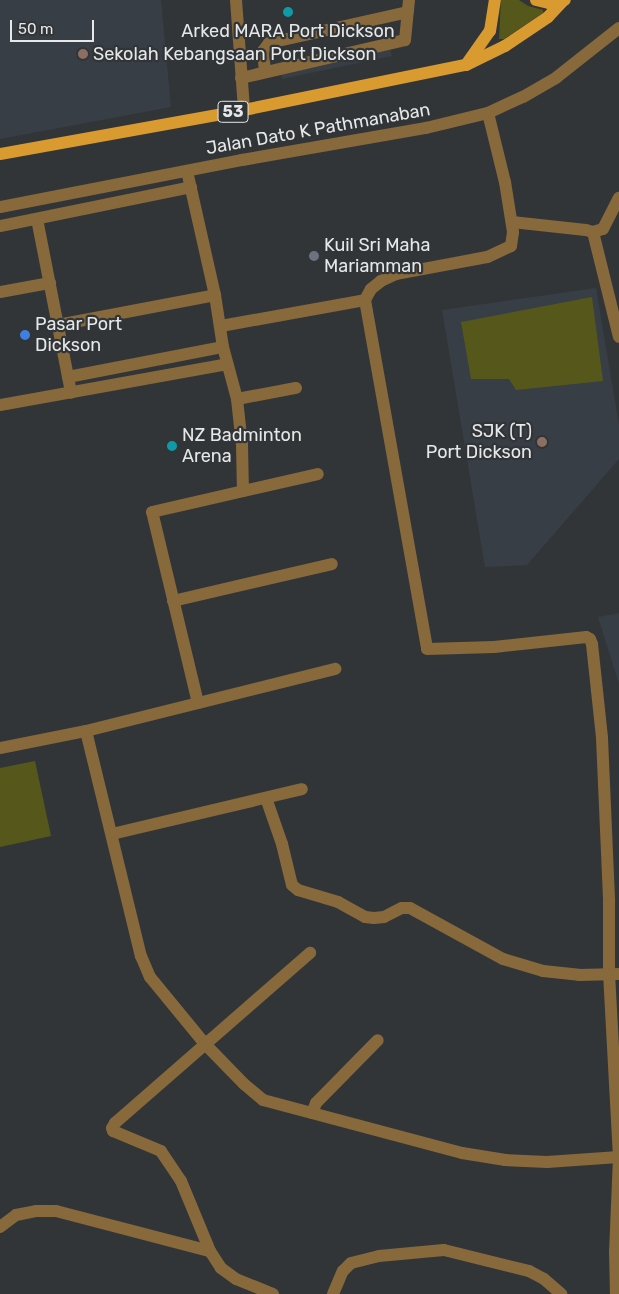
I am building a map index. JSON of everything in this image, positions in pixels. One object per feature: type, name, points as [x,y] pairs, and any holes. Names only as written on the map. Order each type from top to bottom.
[{"type":"main road","points":[[482,44],[487,0]]},
{"type":"main road","points":[[466,65],[490,31],[495,0]]},
{"type":"main road","points":[[536,0],[564,1]]},
{"type":"main road","name":"53","points":[[0,154],[244,110],[466,65],[505,46],[548,17],[564,1]]},
{"type":"street","points":[[236,0],[244,110]]},
{"type":"street","points":[[241,78],[405,40],[408,6],[269,43],[263,51],[265,71]]},
{"type":"street","name":"Jalan Dato K Pathmanaban","points":[[0,207],[426,128],[488,113],[523,97],[557,77],[619,28]]},
{"type":"street","points":[[488,113],[506,182],[512,222],[511,246],[500,252],[396,274],[381,281],[371,289],[365,300],[427,649],[494,647],[586,637],[590,639],[602,738],[614,900],[619,1156],[616,1294]]},
{"type":"street","points":[[187,171],[215,295],[223,347],[236,399],[242,444],[243,491]]},
{"type":"street","points":[[0,226],[191,187]]},
{"type":"street","points":[[512,222],[593,232],[603,230],[619,198]]},
{"type":"street","points":[[37,219],[72,393]]},
{"type":"street","points":[[593,232],[600,268],[618,320],[619,337]]},
{"type":"street","points":[[0,292],[50,283]]},
{"type":"street","points":[[58,325],[215,295]]},
{"type":"street","points":[[221,326],[365,300]]},
{"type":"street","points":[[68,377],[223,347]]},
{"type":"street","points":[[0,405],[227,364]]},
{"type":"street","points":[[236,399],[296,388]]},
{"type":"street","points":[[198,703],[152,512],[318,474]]},
{"type":"street","points":[[173,601],[332,564]]},
{"type":"street","points":[[0,748],[86,731],[335,669]]},
{"type":"street","points":[[86,731],[141,956],[150,978],[206,1044],[244,1084],[263,1100],[462,1153],[504,1160],[547,1162],[619,1156]]},
{"type":"street","points":[[112,834],[302,789]]},
{"type":"street","points":[[266,798],[282,844],[292,885],[298,890],[338,902],[365,917],[384,917],[402,908],[410,908],[503,959],[543,971],[579,975],[614,974]]},
{"type":"street","points":[[273,1294],[236,1279],[221,1268],[210,1251],[180,1181],[161,1151],[113,1131],[112,1128],[115,1123],[310,953]]},
{"type":"street","points":[[312,1113],[316,1103],[378,1040]]},
{"type":"street","points":[[0,1227],[16,1215],[36,1211],[56,1212],[210,1251]]},
{"type":"street","points":[[333,1294],[343,1271],[352,1263],[379,1256],[444,1250],[529,1271],[544,1279],[562,1294]]},
{"type":"shaded area","name":"Sekolah Kebangsaan Port Dickson","points":[[0,0],[161,0],[171,107],[0,139]]},
{"type":"shaded area","points":[[501,0],[519,0],[528,6],[543,10],[543,13],[504,39],[499,39]]},
{"type":"shaded area","points":[[390,48],[392,56],[282,79],[281,71]]},
{"type":"shaded area","name":"SJK (T) Port Dickson","points":[[596,288],[619,425],[619,459],[527,565],[485,567],[442,310]]},
{"type":"shaded area","points":[[592,297],[603,381],[516,390],[509,379],[471,379],[461,322]]},
{"type":"shaded area","points":[[619,613],[619,684],[598,617]]},
{"type":"shaded area","points":[[35,761],[51,836],[0,847],[0,768]]},
{"type":"place","name":"Arked MARA Port Dickson","points":[[288,12]]},
{"type":"place","name":"Sekolah Kebangsaan Port Dickson","points":[[83,54]]},
{"type":"place","name":"Kuil Sri Maha Mariamman","points":[[314,256]]},
{"type":"place","name":"Pasar Port Dickson","points":[[25,335]]},
{"type":"place","name":"SJK (T) Port Dickson","points":[[542,442]]},
{"type":"place","name":"NZ Badminton Arena","points":[[172,446]]}]
